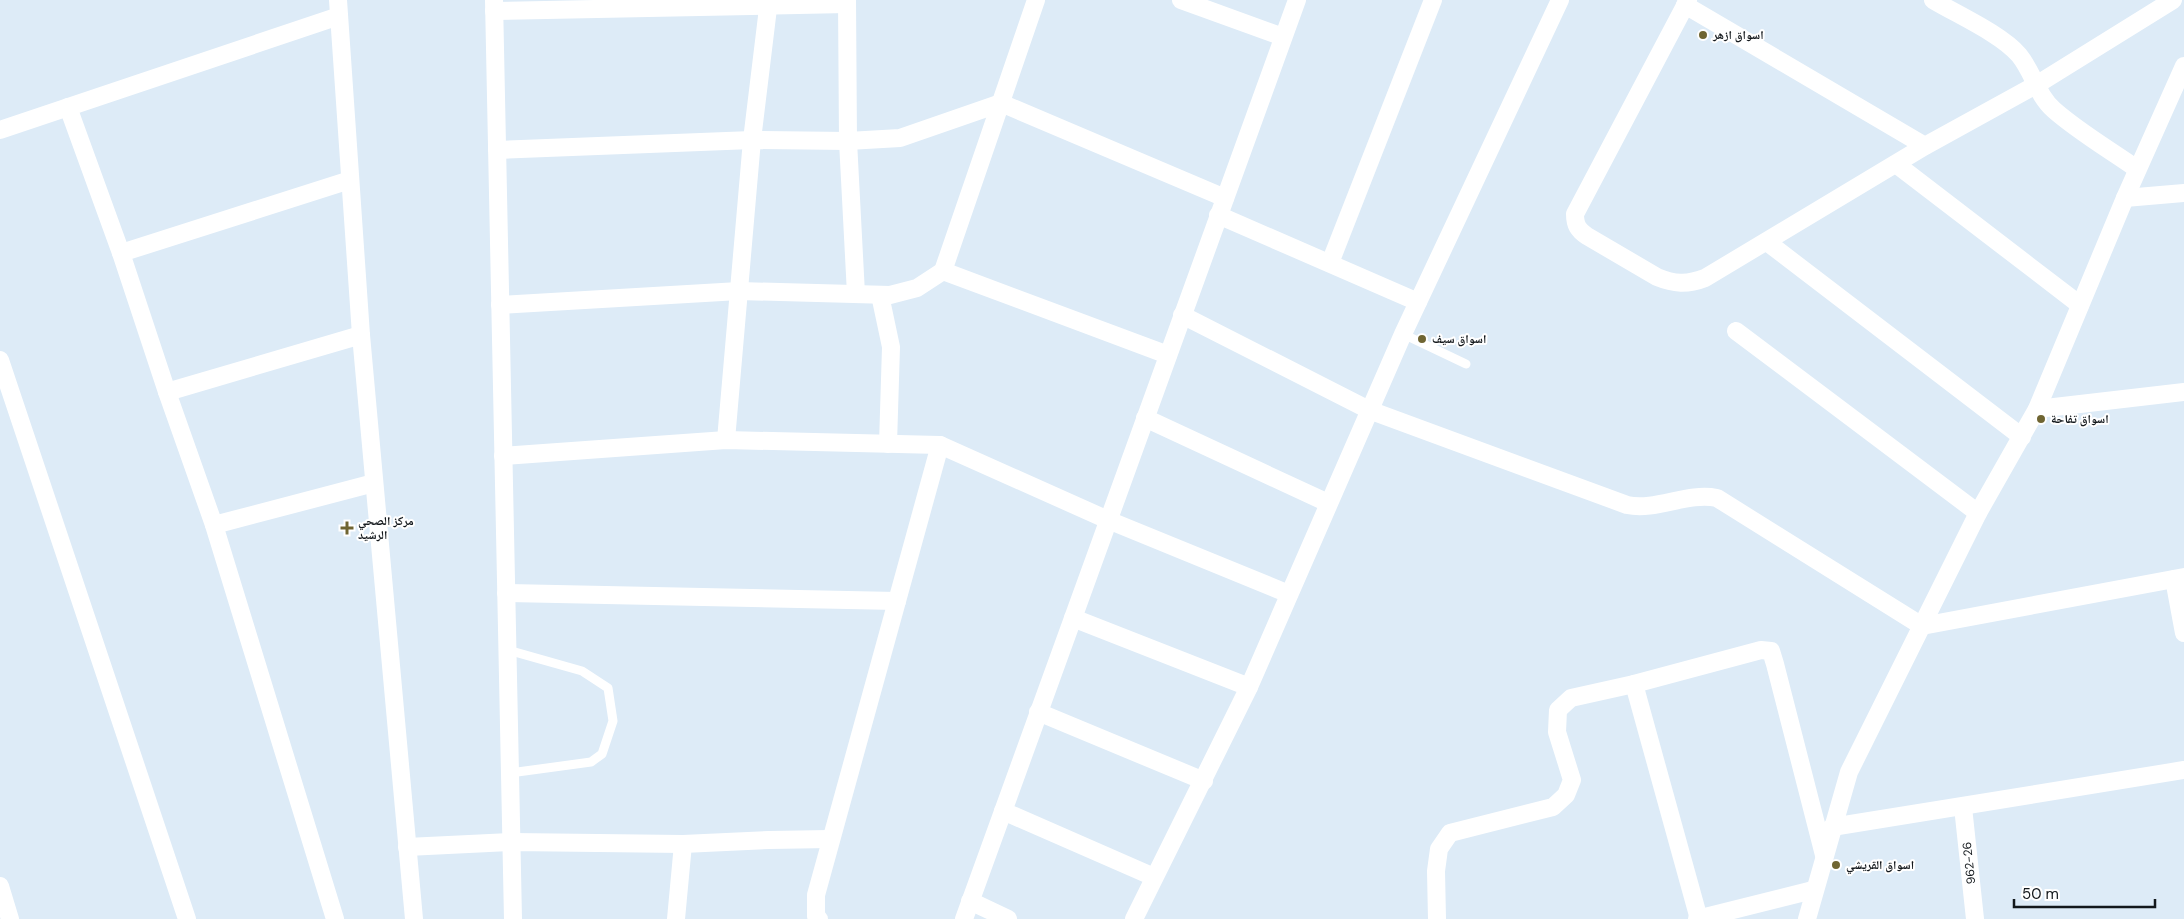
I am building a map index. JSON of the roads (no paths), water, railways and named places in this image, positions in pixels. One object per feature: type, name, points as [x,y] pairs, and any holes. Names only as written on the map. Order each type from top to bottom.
[{"type":"street","points":[[500,304],[739,291],[890,295],[918,288],[943,271],[1036,0]]},
{"type":"street","points":[[1181,0],[1283,37]]},
{"type":"street","points":[[964,919],[1297,0]]},
{"type":"street","points":[[1330,263],[1434,0]]},
{"type":"street","points":[[1134,919],[1204,781],[1248,688],[1403,334],[1560,0]]},
{"type":"street","points":[[1933,0],[2006,43],[2019,55],[2029,69],[2036,85],[2053,109],[2137,169]]},
{"type":"street","points":[[1925,146],[1687,3],[1578,206],[1575,214],[1575,223],[1580,231],[1668,282],[1681,284],[1705,278],[1925,146],[2036,85],[2173,0]]},
{"type":"street","points":[[513,919],[494,5],[847,2],[848,141],[856,294]]},
{"type":"street","points":[[726,440],[752,140],[769,3]]},
{"type":"street","points":[[0,130],[338,8],[361,334],[414,919]]},
{"type":"street","points":[[1807,919],[1813,890],[1849,772],[1978,513],[2037,409],[2137,169],[2184,66]]},
{"type":"street","points":[[497,150],[752,140],[848,141],[900,138],[1001,103],[1225,198]]},
{"type":"street","points":[[68,107],[121,253],[214,525],[335,919]]},
{"type":"street","points":[[1896,164],[2080,305]]},
{"type":"street","points":[[121,253],[350,180]]},
{"type":"street","points":[[2125,198],[2184,193]]},
{"type":"street","points":[[1218,215],[1418,302]]},
{"type":"street","points":[[1767,242],[2022,437]]},
{"type":"street","points":[[943,271],[1168,355]]},
{"type":"street","points":[[880,295],[891,347],[888,444]]},
{"type":"street","points":[[1182,315],[1369,410],[1627,505],[1646,507],[1700,497],[1717,498],[1922,626],[2179,578],[2184,633]]},
{"type":"street","points":[[1736,331],[1978,513]]},
{"type":"street","points":[[167,392],[361,334]]},
{"type":"street","points":[[0,360],[187,919]]},
{"type":"street","points":[[2037,409],[2184,392]]},
{"type":"street","points":[[1145,418],[1328,503]]},
{"type":"street","points":[[503,456],[726,440],[940,445],[1108,520],[1289,594]]},
{"type":"street","points":[[819,919],[816,916],[816,895],[830,839],[940,445]]},
{"type":"street","points":[[214,525],[374,483]]},
{"type":"street","points":[[506,593],[897,601]]},
{"type":"street","points":[[1073,618],[1248,688]]},
{"type":"street","points":[[1437,919],[1436,871],[1439,849],[1450,833],[1553,807],[1566,795],[1572,780],[1557,732],[1558,710],[1570,698],[1634,684],[1761,650],[1771,651],[1824,855]]},
{"type":"street","points":[[1634,684],[1698,919],[1813,890]]},
{"type":"street","points":[[1038,712],[1204,781]]},
{"type":"street","points":[[1832,828],[2184,770]]},
{"type":"street","name":"962-26","points":[[1963,807],[1975,919]]},
{"type":"street","points":[[1003,811],[1154,877]]},
{"type":"street","points":[[407,846],[512,842],[683,844],[830,839]]},
{"type":"street","points":[[676,919],[683,844]]},
{"type":"street","points":[[0,886],[10,919]]},
{"type":"street","points":[[970,902],[1008,919]]},
{"type":"lane","points":[[1403,334],[1466,364]]},
{"type":"lane","points":[[508,650],[582,671],[608,688],[613,721],[602,754],[591,762],[510,773]]},
{"type":"place","name":"اسواق ازهر","points":[[1703,35]]},
{"type":"place","name":"اسواق سيف","points":[[1422,339]]},
{"type":"place","name":"اسواق تفاحة","points":[[2041,419]]},
{"type":"place","name":"مركز الصحي الرشيد","points":[[347,528]]},
{"type":"place","name":"اسواق القريشي","points":[[1836,865]]}]
